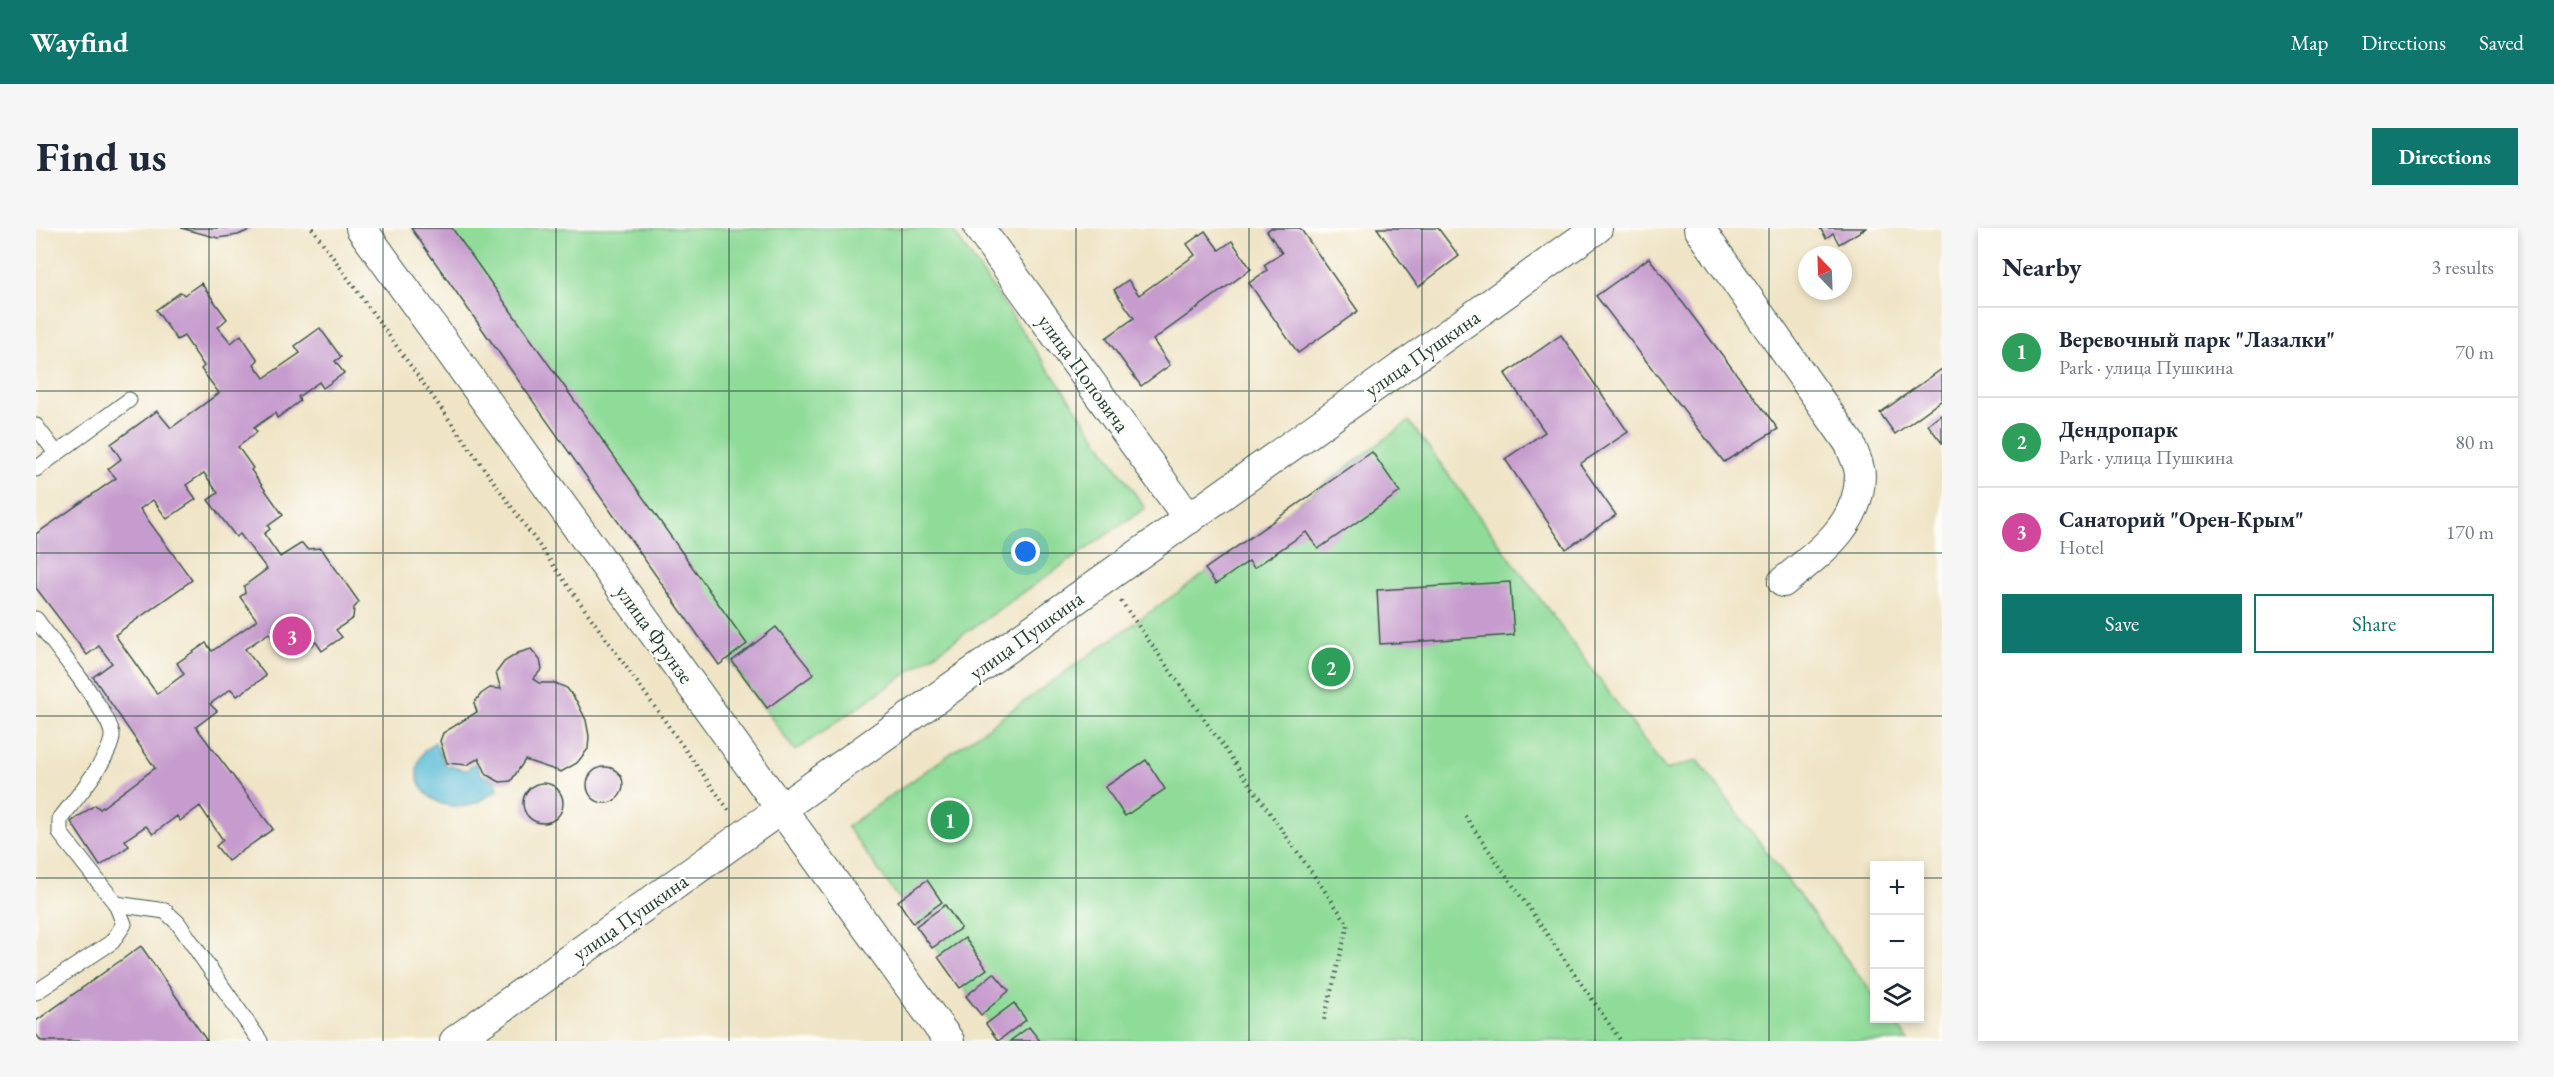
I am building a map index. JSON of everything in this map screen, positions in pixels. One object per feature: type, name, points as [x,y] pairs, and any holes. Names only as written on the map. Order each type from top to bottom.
[{"type":"street","name":"улица Фрунзе","points":[[361,228],[949,1041]]},
{"type":"street","name":"улица Поповича","points":[[979,228],[1189,519]]},
{"type":"street","name":"улица Пушкина","points":[[455,1041],[1597,228]]},
{"type":"street","points":[[1699,228],[1850,444],[1860,474],[1851,517],[1825,548],[1783,582]]},
{"type":"lane","points":[[36,469],[129,400]]},
{"type":"lane","points":[[36,426],[56,453]]},
{"type":"lane","points":[[36,619],[90,693],[112,733],[109,750],[60,819],[60,833],[116,904],[124,924],[112,942],[36,992]]},
{"type":"lane","points":[[116,904],[165,911],[178,923],[260,1041]]},
{"type":"path","points":[[312,228],[747,834]]},
{"type":"path","points":[[1105,578],[1348,924],[1324,1020]]},
{"type":"path","points":[[1465,816],[1622,1041]]},
{"type":"green space","points":[[417,228],[951,228],[1145,508],[795,751]]},
{"type":"green space","points":[[1409,421],[1666,770],[1698,760],[1870,991],[1870,1023],[1895,1023],[1909,1041],[1003,1041],[847,827],[1205,573]]},
{"type":"water","points":[[435,742],[445,765],[466,770],[477,762],[480,774],[496,781],[498,790],[478,802],[465,806],[454,806],[434,800],[420,785],[417,776],[422,755]]},
{"type":"building","points":[[181,228],[254,228],[238,235],[218,238]]},
{"type":"building","points":[[411,228],[452,228],[747,644],[719,665]]},
{"type":"building","points":[[1271,228],[1300,228],[1358,311],[1298,353],[1249,283],[1267,270],[1264,265],[1282,253],[1267,231]]},
{"type":"building","points":[[1377,228],[1438,228],[1459,256],[1418,287]]},
{"type":"building","points":[[1820,228],[1866,228],[1839,244],[1833,233],[1826,238]]},
{"type":"building","points":[[1205,231],[1219,250],[1232,241],[1251,269],[1153,340],[1170,365],[1141,386],[1106,338],[1134,318],[1114,290],[1128,280],[1139,295],[1195,255],[1187,244]]},
{"type":"building","points":[[1649,258],[1778,429],[1724,462],[1596,296]]},
{"type":"building","points":[[201,283],[227,319],[218,327],[231,343],[241,335],[258,360],[254,364],[264,378],[300,353],[295,346],[320,328],[341,357],[335,361],[344,373],[323,388],[319,382],[298,397],[300,401],[277,418],[275,413],[254,428],[257,432],[238,447],[253,468],[251,470],[283,515],[268,526],[270,529],[264,534],[280,557],[302,543],[307,549],[321,548],[359,602],[354,608],[353,618],[336,630],[342,637],[322,651],[316,642],[298,655],[292,653],[284,656],[269,633],[245,649],[266,676],[237,696],[231,689],[210,704],[217,711],[196,727],[273,829],[228,861],[216,846],[223,840],[200,806],[180,821],[177,816],[153,834],[146,826],[125,840],[129,846],[100,866],[71,822],[95,805],[100,809],[155,768],[93,677],[112,663],[99,646],[87,655],[36,588],[36,534],[116,478],[108,469],[121,459],[111,444],[157,411],[171,428],[219,393],[201,369],[204,366],[184,336],[177,340],[156,310],[181,292],[184,295]],"holes":[[[204,473],[218,493],[208,500],[236,537],[240,534],[267,569],[244,586],[245,593],[240,597],[257,620],[212,651],[206,643],[177,663],[184,674],[157,694],[115,635],[192,580],[140,509],[153,500],[167,519],[196,499],[186,485]]]},
{"type":"building","points":[[1561,335],[1628,432],[1580,464],[1616,515],[1566,549],[1505,459],[1545,432],[1505,374]]},
{"type":"building","points":[[1942,369],[1942,400],[1895,434],[1880,413]]},
{"type":"building","points":[[1942,414],[1942,443],[1928,425]]},
{"type":"building","points":[[1372,452],[1400,492],[1318,549],[1306,532],[1254,568],[1249,561],[1216,584],[1205,569]]},
{"type":"building","points":[[1510,582],[1514,635],[1380,644],[1377,590]]},
{"type":"building","points":[[776,627],[814,674],[767,708],[732,661]]},
{"type":"building","points":[[531,649],[540,660],[542,669],[533,679],[539,683],[555,683],[567,688],[577,702],[586,720],[589,736],[588,749],[577,763],[561,772],[525,760],[511,781],[500,782],[487,775],[479,758],[467,765],[447,763],[440,741],[443,733],[477,712],[474,703],[481,694],[490,688],[501,689],[496,673],[504,662],[518,653]]},
{"type":"building","points":[[1146,760],[1165,789],[1125,816],[1105,787]]},
{"type":"building","points":[[605,767],[618,772],[623,785],[618,798],[605,803],[592,798],[587,785],[592,772]]},
{"type":"building","points":[[543,783],[557,789],[563,803],[557,817],[543,823],[529,817],[523,803],[529,789]]},
{"type":"building","points":[[927,880],[942,902],[913,923],[898,901]]},
{"type":"building","points":[[945,905],[961,928],[932,948],[916,926]]},
{"type":"building","points":[[965,938],[987,969],[960,988],[938,957]]},
{"type":"building","points":[[141,946],[207,1041],[41,1041],[36,1034],[36,1021]]},
{"type":"building","points":[[994,973],[1009,991],[981,1015],[966,996]]},
{"type":"building","points":[[1014,1003],[1026,1020],[998,1041],[986,1024]]},
{"type":"building","points":[[1029,1027],[1040,1041],[1010,1041]]},
{"type":"place","name":"Санаторий \"Орен-Крым\"","points":[[292,636]]},
{"type":"place","name":"Дендропарк","points":[[1331,667]]},
{"type":"place","name":"Веревочный парк \"Лазалки\"","points":[[950,820]]}]
